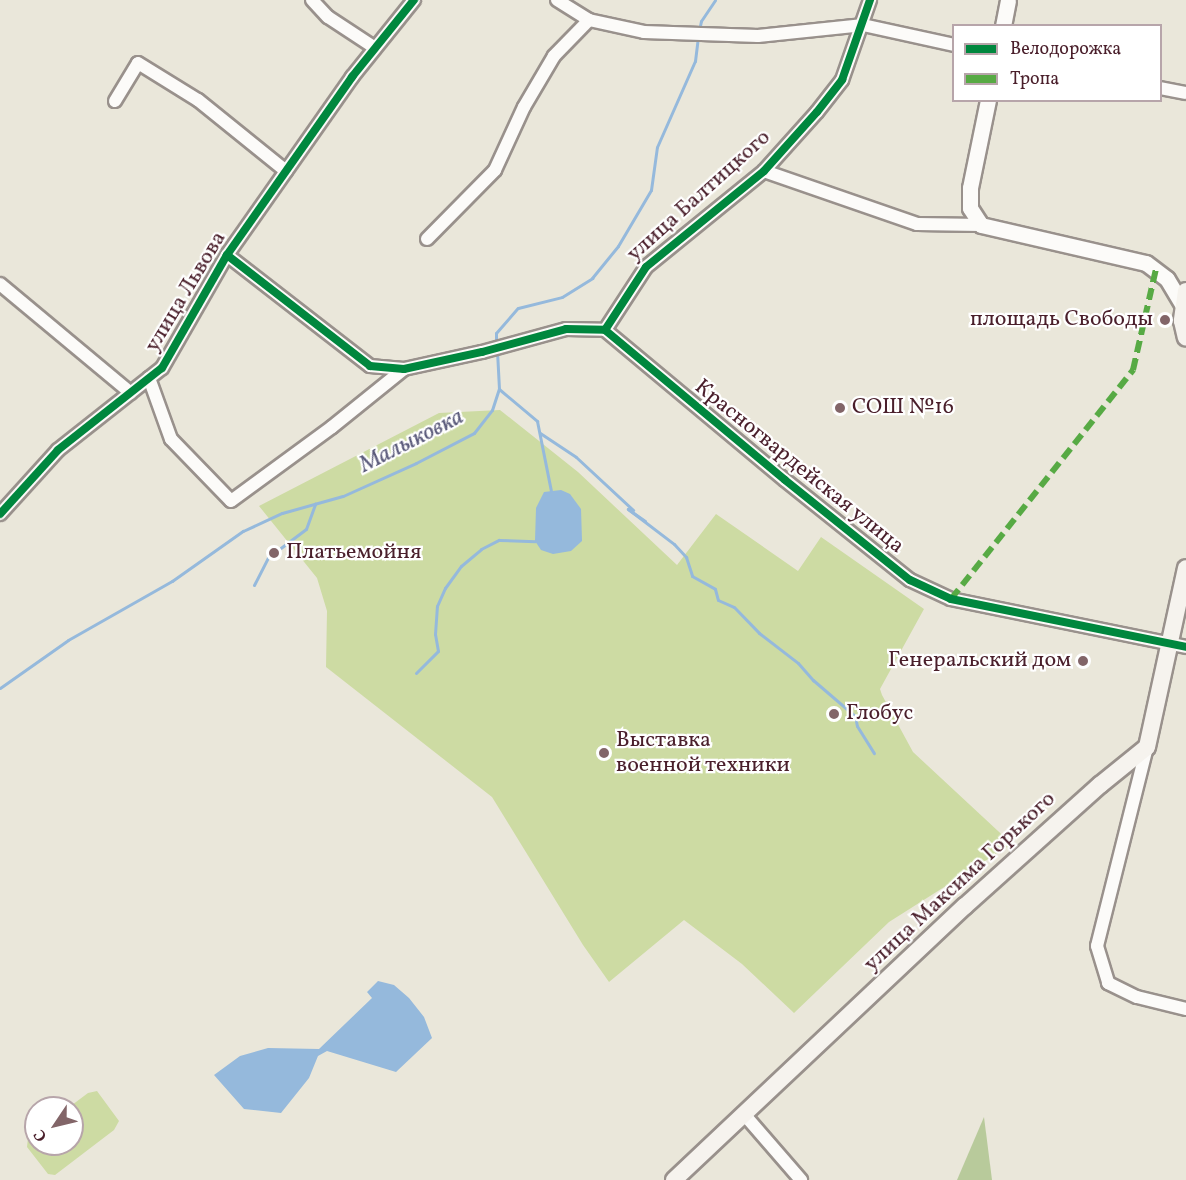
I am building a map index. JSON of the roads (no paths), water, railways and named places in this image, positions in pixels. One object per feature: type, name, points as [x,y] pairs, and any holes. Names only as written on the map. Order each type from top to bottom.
[{"type":"main road","points":[[1185,298],[1182,321],[1186,338]]},
{"type":"main road","points":[[1147,747],[1186,568]]},
{"type":"main road","name":"улица Максима Горького","points":[[674,1180],[965,906],[1100,785],[1147,747]]},
{"type":"street","points":[[312,0],[328,17],[375,48]]},
{"type":"street","name":"улица Львова","points":[[0,514],[58,450],[162,368],[227,255],[352,76],[414,0]]},
{"type":"street","points":[[557,0],[589,20],[644,32],[758,36],[862,25],[952,45]]},
{"type":"street","name":"улица Балтицкого","points":[[605,330],[646,267],[764,171],[842,80],[870,0]]},
{"type":"street","points":[[1003,24],[1008,0]]},
{"type":"street","points":[[427,239],[495,170],[524,107],[554,56],[589,20]]},
{"type":"street","points":[[115,101],[138,63],[198,100],[286,171]]},
{"type":"street","points":[[1162,88],[1186,93]]},
{"type":"street","points":[[981,225],[970,208],[970,188],[988,102]]},
{"type":"street","points":[[764,171],[917,224],[981,225],[1146,263],[1167,279],[1185,298]]},
{"type":"street","points":[[227,255],[370,366],[404,369],[482,352],[566,329],[605,330]]},
{"type":"street","points":[[0,284],[131,393]]},
{"type":"street","name":"Красногвардейская улица","points":[[605,330],[784,480],[910,580],[951,599],[1186,647]]},
{"type":"street","points":[[149,378],[171,439],[231,501],[332,427],[404,369]]},
{"type":"street","points":[[1147,747],[1097,946],[1108,983],[1137,997],[1186,1009]]},
{"type":"street","points":[[743,1113],[801,1180]]},
{"type":"water","points":[[561,490],[570,494],[581,509],[582,541],[571,551],[553,554],[541,550],[535,541],[536,508],[544,492]]},
{"type":"water","points":[[378,981],[394,985],[409,998],[424,1017],[432,1038],[396,1072],[327,1051],[318,1056],[309,1078],[281,1113],[244,1109],[214,1075],[240,1056],[268,1048],[319,1049],[372,998],[367,992]]},
{"type":"waterway","name":"Малыковка","points":[[699,31],[701,21],[715,0]]},
{"type":"waterway","name":"Малыковка","points":[[496,344],[496,333],[518,308],[562,297],[592,278],[618,246],[651,190],[657,147],[695,61],[698,38]]},
{"type":"waterway","name":"Малыковка","points":[[0,688],[68,640],[172,581],[243,531],[282,513],[343,496],[416,463],[474,433],[492,410],[499,389],[497,351]]},
{"type":"waterway","points":[[499,389],[537,421],[551,491]]},
{"type":"waterway","points":[[540,433],[576,457],[633,510]]},
{"type":"waterway","points":[[278,550],[306,529],[315,504]]},
{"type":"waterway","points":[[645,521],[628,509],[674,544],[686,557],[692,576],[715,589],[718,600],[734,607],[759,633],[798,663],[813,680],[855,716],[857,726],[874,753]]},
{"type":"waterway","points":[[416,673],[438,651],[435,634],[437,606],[445,588],[461,566],[481,549],[499,540],[535,541]]},
{"type":"waterway","points":[[254,585],[269,556]]},
{"type":"place","name":"площадь Свободы","points":[[1165,320]]},
{"type":"place","name":"СОШ №16","points":[[840,408]]},
{"type":"place","name":"Платьемойня","points":[[274,553]]},
{"type":"place","name":"Генеральский дом","points":[[1083,661]]},
{"type":"place","name":"Глобус","points":[[834,714]]},
{"type":"place","name":"Выставка военной техники","points":[[604,753]]}]
